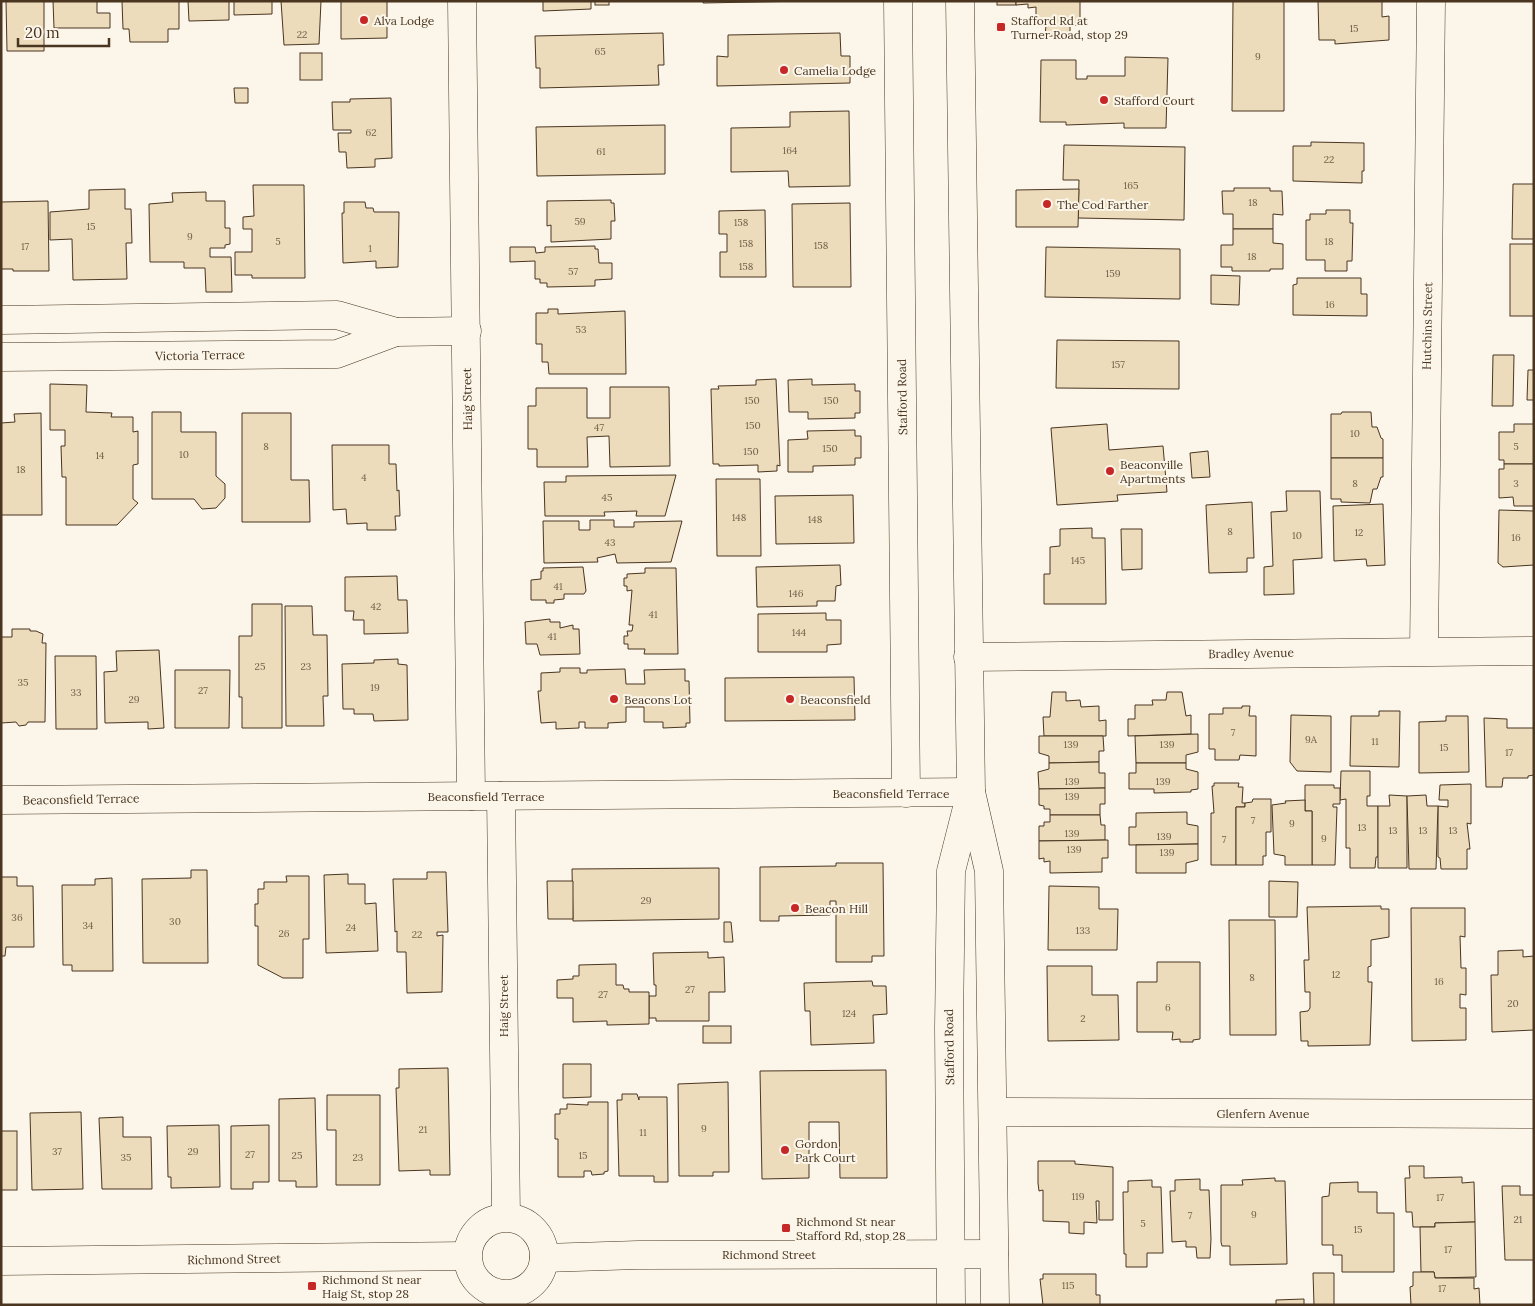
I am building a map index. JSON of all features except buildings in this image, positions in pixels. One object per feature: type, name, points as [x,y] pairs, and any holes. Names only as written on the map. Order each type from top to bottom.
[{"type":"main road","name":"Haig Street","points":[[462,1],[471,796]]},
{"type":"main road","name":"Stafford Road","points":[[898,1],[906,793]]},
{"type":"main road","name":"Stafford Road","points":[[960,1],[971,792],[989,871],[995,1305]]},
{"type":"main road","name":"Hutchins Street","points":[[1424,651],[1431,1]]},
{"type":"main road","name":"Victoria Terrace","points":[[1,320],[336,315],[396,332],[467,331]]},
{"type":"main road","name":"Victoria Terrace","points":[[1,357],[337,354],[396,332]]},
{"type":"main road","name":"Bradley Avenue","points":[[968,657],[1534,650]]},
{"type":"main road","name":"Stafford Road","points":[[951,1305],[949,1002],[951,871],[971,792]]},
{"type":"main road","name":"Beaconsfield Terrace","points":[[1,800],[971,792]]},
{"type":"main road","name":"Haig Street","points":[[501,796],[506,1217]]},
{"type":"main road","name":"Glenfern Avenue","points":[[993,1112],[1534,1114]]},
{"type":"main road","points":[[506,1217],[518,1219],[529,1225],[543,1245],[544,1258],[536,1279],[528,1288],[506,1300],[483,1287],[475,1279],[469,1268],[468,1256],[469,1244],[483,1224],[494,1219],[506,1217]]},
{"type":"main road","name":"Richmond Street","points":[[544,1258],[638,1255],[994,1254]]},
{"type":"main road","name":"Richmond Street","points":[[1,1261],[468,1256]]},
{"type":"place","name":"Alva Lodge","points":[[364,20]]},
{"type":"place","name":"Stafford Rd at Turner Road, stop 29","points":[[1001,27]]},
{"type":"place","name":"Camelia Lodge","points":[[784,70]]},
{"type":"place","name":"Stafford Court","points":[[1104,100]]},
{"type":"place","name":"The Cod Farther","points":[[1047,204]]},
{"type":"place","name":"Beaconville Apartments","points":[[1110,471]]},
{"type":"place","name":"Beacons Lot","points":[[614,699]]},
{"type":"place","name":"Beaconsfield","points":[[790,699]]},
{"type":"place","name":"Beacon Hill","points":[[795,908]]},
{"type":"place","name":"Gordon Park Court","points":[[785,1150]]},
{"type":"place","name":"Richmond St near Stafford Rd, stop 28","points":[[786,1228]]},
{"type":"place","name":"Richmond St near Haig St, stop 28","points":[[312,1286]]}]
